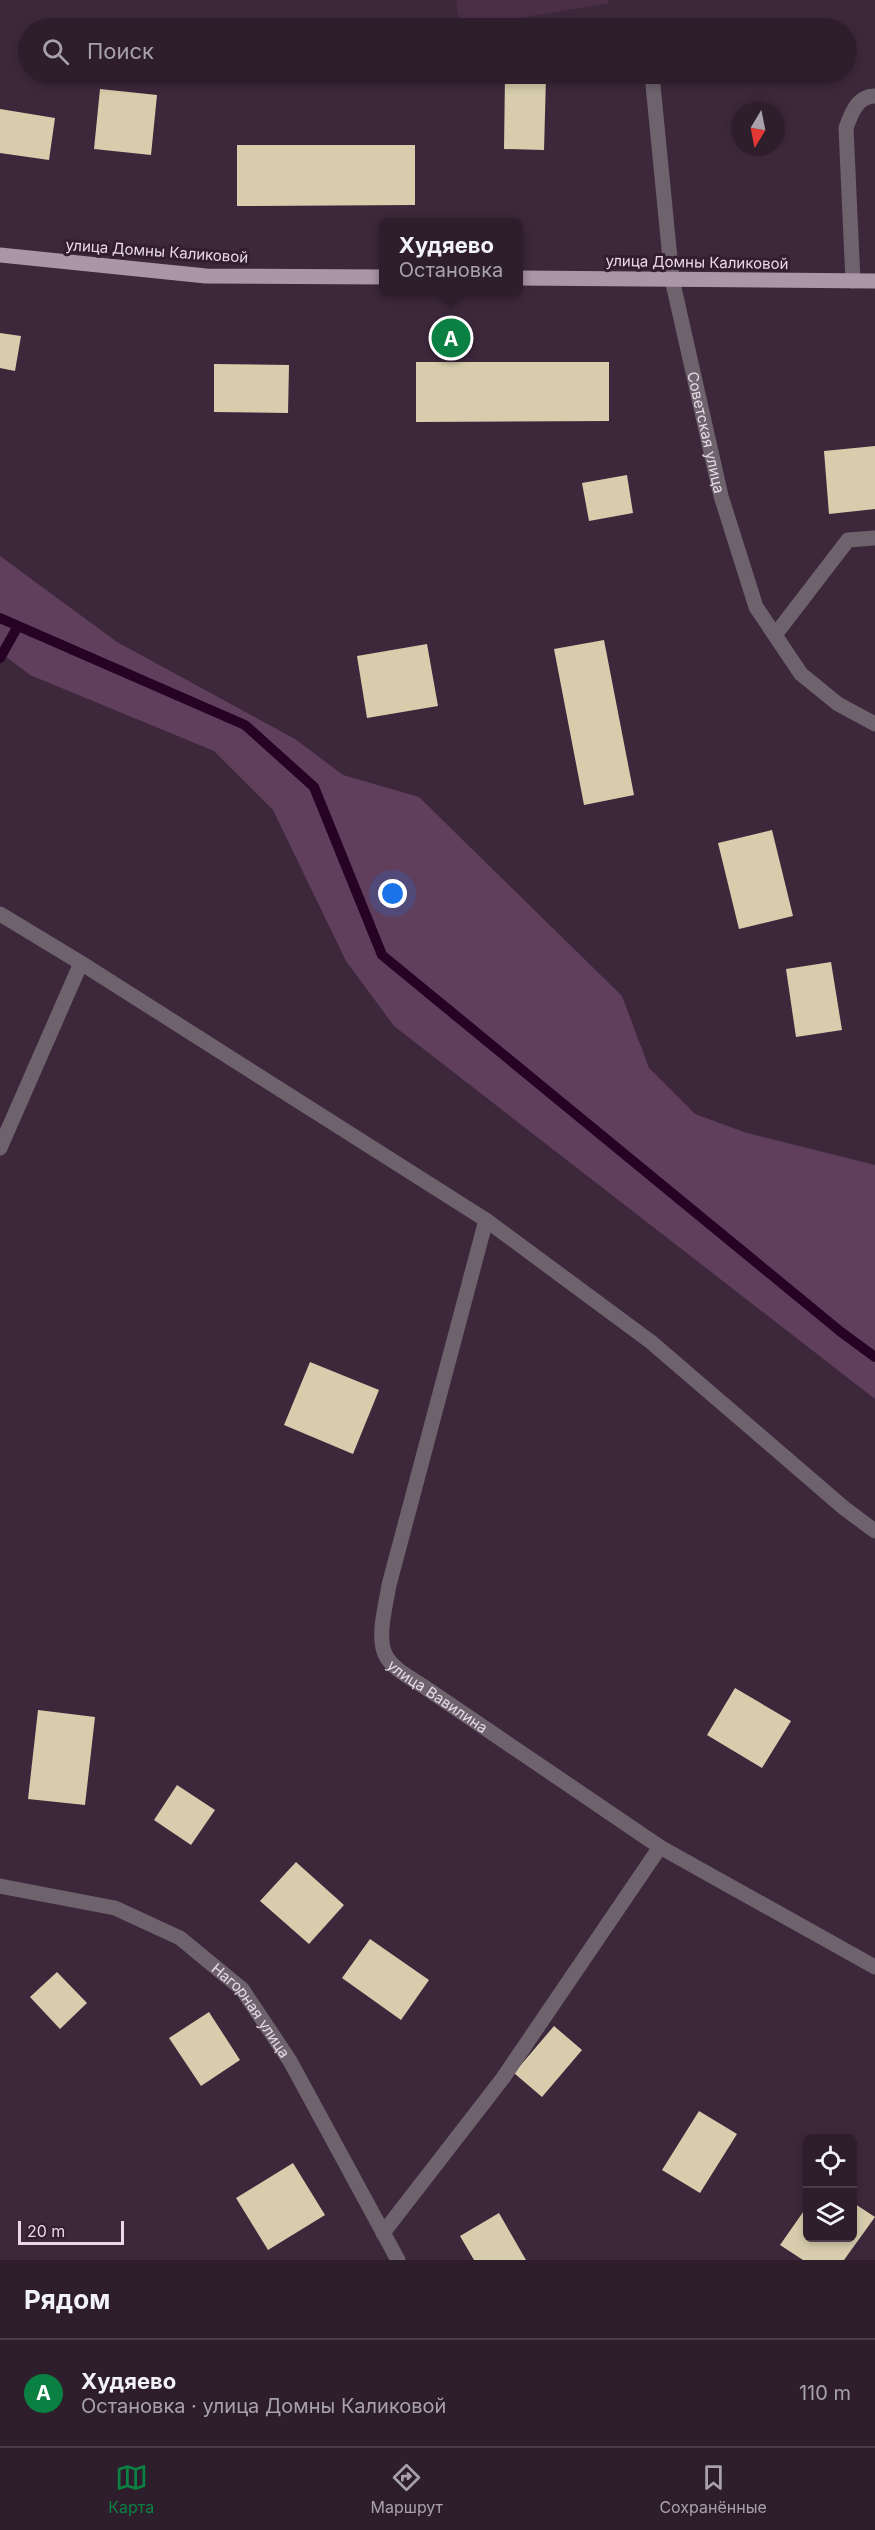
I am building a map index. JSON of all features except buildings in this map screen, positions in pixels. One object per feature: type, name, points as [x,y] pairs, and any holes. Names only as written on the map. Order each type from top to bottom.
[{"type":"main road","name":"улица Домны Каликовой","points":[[0,255],[206,276],[379,277]]},
{"type":"main road","name":"улица Домны Каликовой","points":[[523,278],[875,281]]},
{"type":"street","name":"Советская улица","points":[[653,86],[672,279],[721,496],[756,607],[801,674],[838,704],[875,724]]},
{"type":"street","points":[[852,281],[846,128],[853,108],[870,96],[875,96]]},
{"type":"street","points":[[775,634],[848,540],[875,538]]},
{"type":"street","points":[[0,914],[486,1220],[651,1342],[844,1508],[875,1531]]},
{"type":"street","points":[[0,1148],[81,963]]},
{"type":"street","name":"улица Вавилина","points":[[486,1220],[389,1585],[382,1628],[385,1655],[396,1667],[414,1680],[660,1847],[875,1967]]},
{"type":"street","points":[[383,2233],[503,2078],[660,1847]]},
{"type":"street","name":"Нагорная улица","points":[[0,1886],[114,1908],[180,1938],[243,1989],[290,2061],[398,2260]]},
{"type":"shaded area","points":[[456,0],[608,0],[609,3],[520,18],[459,18]]},
{"type":"shaded area","points":[[0,556],[117,642],[295,739],[343,775],[419,797],[622,996],[649,1068],[695,1114],[747,1133],[875,1165],[875,1399],[394,1026],[346,961],[273,810],[214,751],[30,675],[0,652]]},
{"type":"waterway","points":[[0,618],[245,725],[314,787],[382,955],[841,1332],[875,1357]]},
{"type":"waterway","points":[[0,658],[18,626]]},
{"type":"place","name":"Худяево","points":[[451,338]]}]
